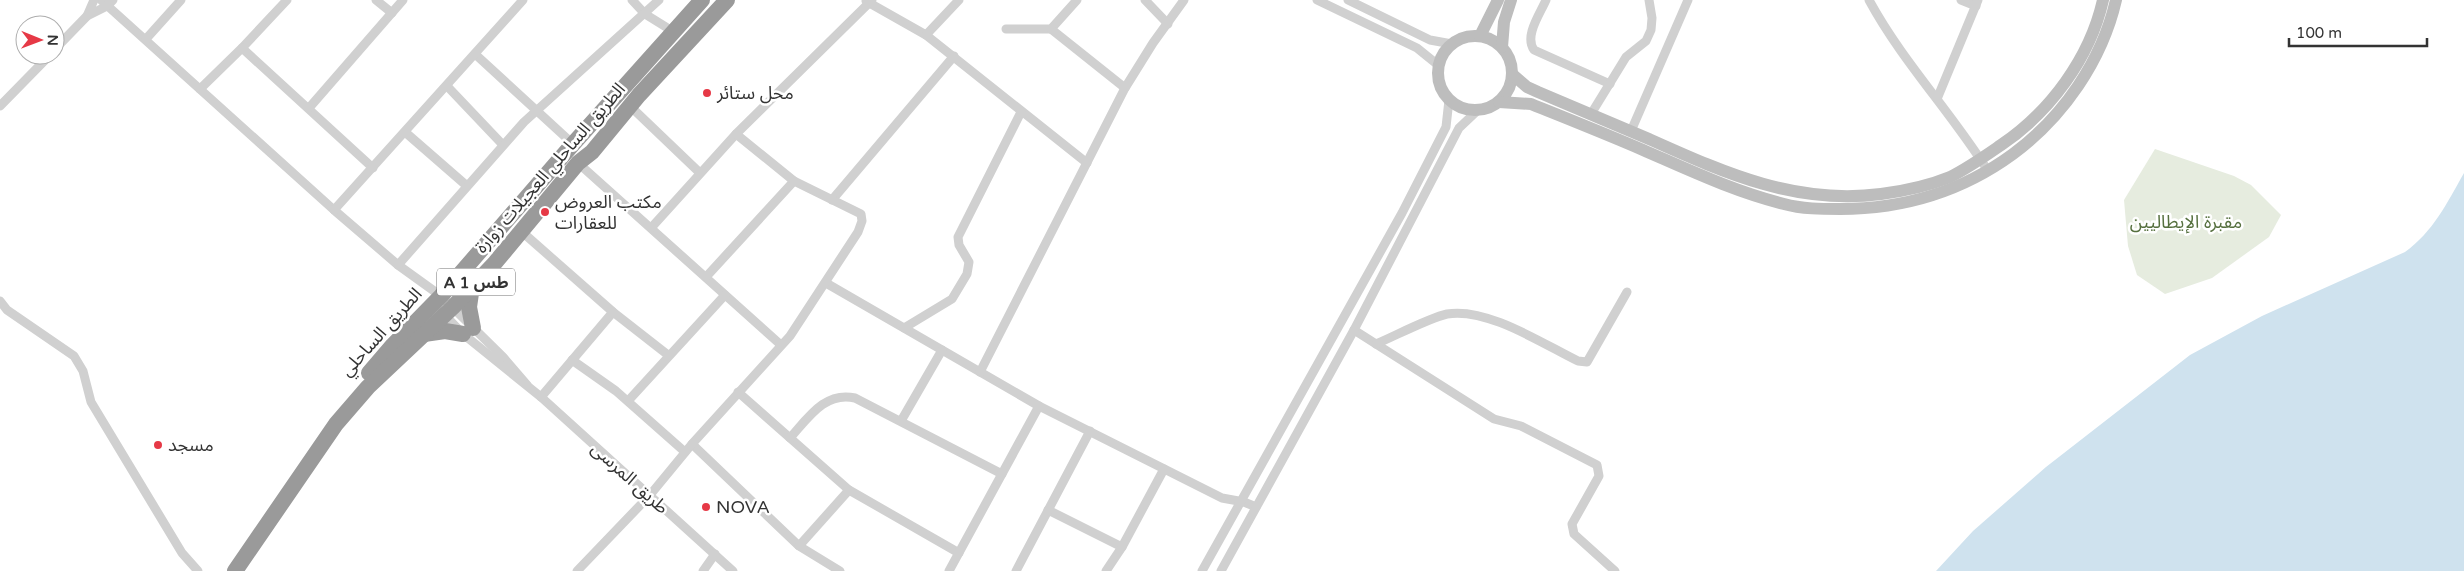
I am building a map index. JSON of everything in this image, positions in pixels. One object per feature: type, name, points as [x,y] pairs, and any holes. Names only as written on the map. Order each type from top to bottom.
[{"type":"highway","name":"الطريق الساحلي","points":[[227,571],[297,463],[393,345],[443,305],[573,144],[702,0]]},
{"type":"highway","name":"الطريق الساحلي العجيلات زوارة","points":[[235,571],[336,424],[368,387],[424,334],[443,305],[472,286],[578,163],[592,152],[630,106],[727,0]]},
{"type":"highway","points":[[424,334],[445,330],[468,331],[472,286]]},
{"type":"street","points":[[87,16],[94,0]]},
{"type":"street","points":[[146,39],[181,0]]},
{"type":"street","points":[[200,90],[287,0]]},
{"type":"street","points":[[376,0],[392,13]]},
{"type":"street","points":[[309,108],[403,0]]},
{"type":"street","points":[[334,210],[523,0]]},
{"type":"street","points":[[632,0],[645,14],[674,32]]},
{"type":"street","points":[[398,265],[503,145],[659,0]]},
{"type":"street","points":[[926,35],[959,0]]},
{"type":"street","points":[[1051,29],[1077,0]]},
{"type":"street","points":[[1145,0],[1168,24]]},
{"type":"street","points":[[980,372],[1125,88],[1184,0]]},
{"type":"street","points":[[1318,0],[1417,48],[1438,65]]},
{"type":"street","points":[[1348,0],[1430,40],[1452,44]]},
{"type":"street","points":[[1480,36],[1498,0]]},
{"type":"street","points":[[1502,47],[1504,22],[1511,0]]},
{"type":"street","points":[[1546,0],[1530,36],[1530,44],[1534,50],[1610,84]]},
{"type":"street","points":[[1591,114],[1626,58],[1646,41],[1651,30],[1652,6],[1649,0]]},
{"type":"street","points":[[1631,131],[1688,0]]},
{"type":"street","points":[[1868,0],[1897,46],[1988,171]]},
{"type":"street","points":[[1937,99],[1977,3],[1961,0]]},
{"type":"street","points":[[1512,74],[1527,87],[1701,162],[1744,186],[1796,193],[1862,196],[1908,190],[1931,184],[1980,160],[2021,132],[2058,91],[2080,59],[2103,0]]},
{"type":"street","points":[[1499,102],[1530,104],[1744,186],[1786,205],[1830,209],[1863,209],[1910,203],[1956,188],[1988,171],[2030,142],[2069,99],[2100,49],[2116,0]]},
{"type":"street","points":[[650,228],[736,134],[869,1],[926,35],[1021,112],[1087,162]]},
{"type":"street","points":[[65,39],[87,16],[107,2]]},
{"type":"street","name":"طريق المرسى","points":[[107,2],[200,90],[334,210],[398,265],[419,280],[468,331],[494,362],[541,397],[733,571]]},
{"type":"street","points":[[1006,29],[1051,29],[1125,88]]},
{"type":"street","points":[[1480,36],[1502,47],[1510,59],[1512,74],[1511,84],[1499,102],[1489,108],[1477,111],[1462,108],[1449,100],[1441,90],[1438,78],[1438,65],[1446,50],[1452,44],[1465,37],[1480,36]]},
{"type":"street","points":[[242,48],[373,168]]},
{"type":"street","points":[[475,54],[573,144]]},
{"type":"street","points":[[832,200],[954,56]]},
{"type":"street","points":[[0,106],[40,65]]},
{"type":"street","points":[[446,86],[503,145]]},
{"type":"street","points":[[1202,571],[1402,213],[1441,137],[1448,117],[1449,100]]},
{"type":"street","points":[[630,106],[700,173]]},
{"type":"street","points":[[1221,571],[1354,330],[1459,128],[1477,111]]},
{"type":"street","points":[[904,328],[952,298],[967,274],[969,262],[959,245],[958,237],[981,195],[1021,112]]},
{"type":"street","points":[[404,132],[467,186]]},
{"type":"street","points":[[577,571],[650,495],[685,452],[781,345],[826,283],[858,232],[862,221],[861,214],[794,181],[736,134]]},
{"type":"street","points":[[578,163],[781,345]]},
{"type":"street","points":[[706,278],[794,181]]},
{"type":"street","points":[[521,231],[613,312],[668,355]]},
{"type":"street","points":[[826,283],[1039,406],[1222,498],[1241,501],[1256,507]]},
{"type":"street","points":[[1376,344],[1447,314],[1474,316],[1495,319],[1578,361],[1587,362],[1627,292]]},
{"type":"street","points":[[628,401],[668,355],[725,295]]},
{"type":"street","points":[[0,301],[7,310],[74,356],[83,371],[91,402],[182,553],[198,571]]},
{"type":"street","points":[[541,397],[613,312]]},
{"type":"street","points":[[1354,330],[1494,419],[1521,426],[1597,465],[1599,476],[1572,524],[1572,528],[1574,534],[1615,571]]},
{"type":"street","points":[[901,421],[942,350]]},
{"type":"street","points":[[572,360],[628,401],[685,452]]},
{"type":"street","points":[[738,392],[849,490],[959,553]]},
{"type":"street","points":[[790,438],[816,409],[829,399],[837,396],[855,398],[1002,474]]},
{"type":"street","points":[[949,571],[1039,406]]},
{"type":"street","points":[[1018,570],[1090,431]]},
{"type":"street","points":[[692,444],[799,546],[836,570]]},
{"type":"street","points":[[1106,571],[1122,548],[1164,469]]},
{"type":"street","points":[[799,546],[849,490]]},
{"type":"street","points":[[1048,510],[1122,548]]},
{"type":"street","points":[[703,571],[715,554]]},
{"type":"green space","name":"مقبرة الإيطاليين","points":[[2155,149],[2234,176],[2251,185],[2281,215],[2269,237],[2212,278],[2165,294],[2137,275],[2128,246],[2124,200]]},
{"type":"water","points":[[2464,173],[2464,571],[1936,571],[1973,531],[2046,467],[2190,355],[2262,316],[2405,252],[2431,226]]},
{"type":"place","name":"محل ستائر","points":[[707,93]]},
{"type":"place","name":"مكتب العروض للعقارات","points":[[545,212]]},
{"type":"place","name":"مسجد","points":[[158,445]]},
{"type":"place","name":"NOVA","points":[[706,507]]}]
